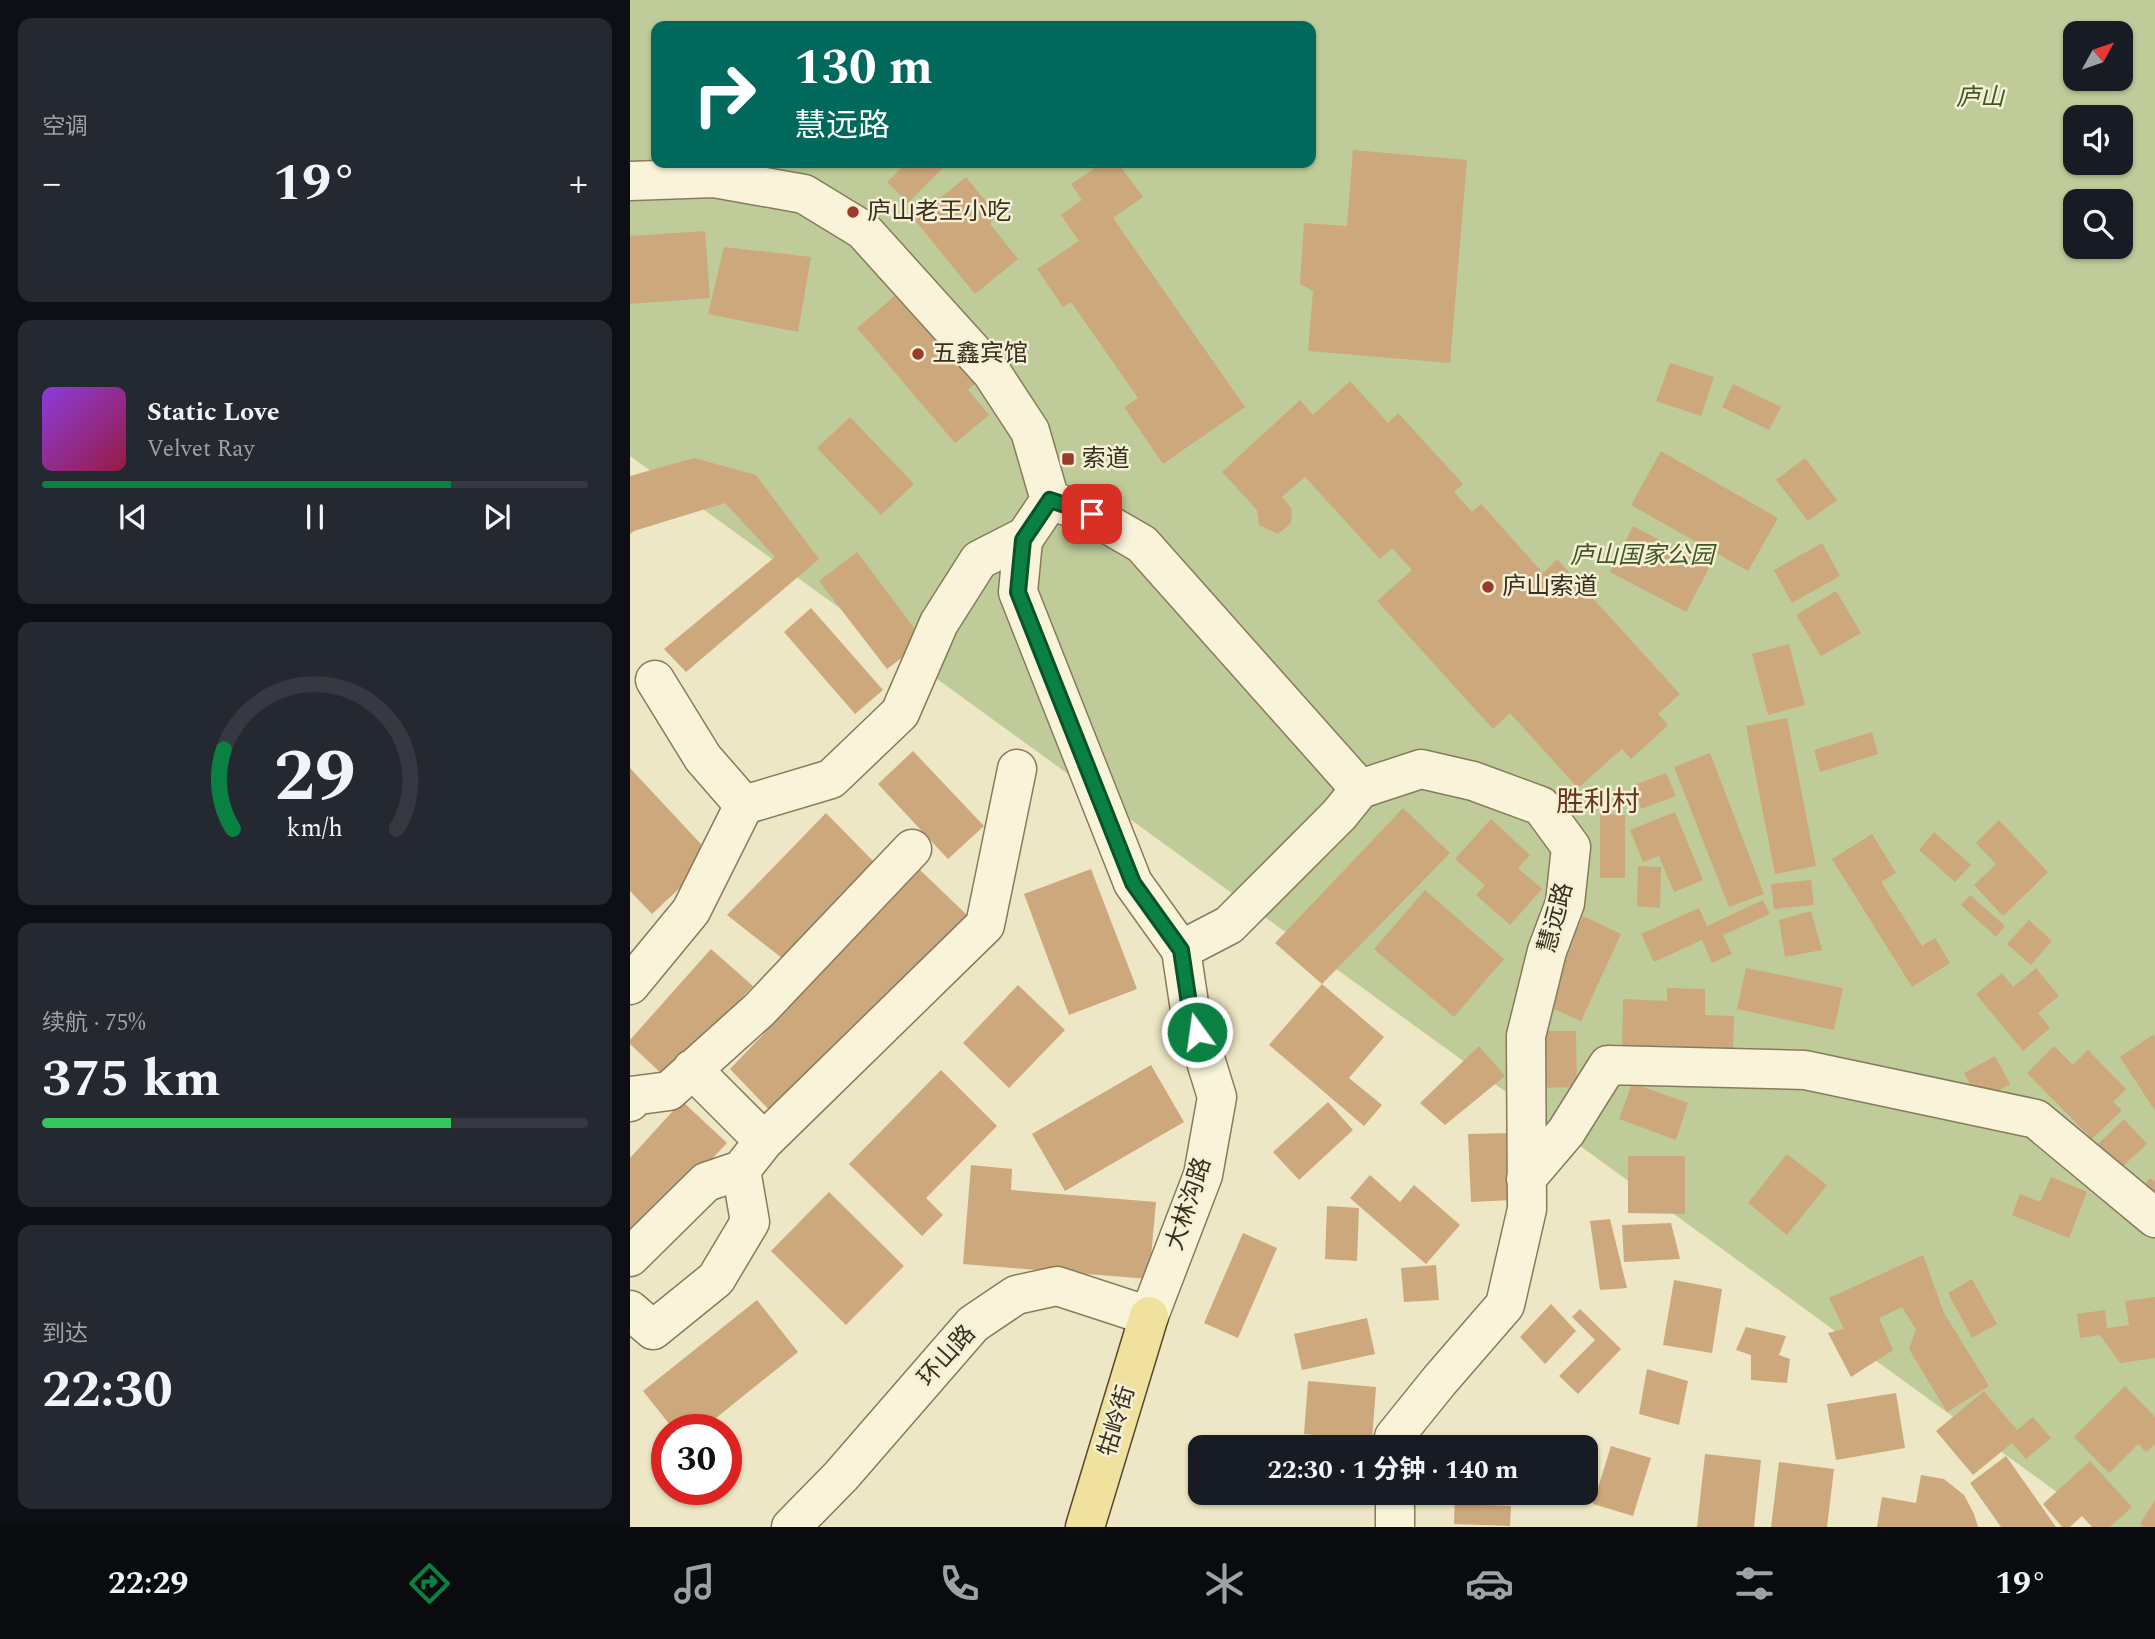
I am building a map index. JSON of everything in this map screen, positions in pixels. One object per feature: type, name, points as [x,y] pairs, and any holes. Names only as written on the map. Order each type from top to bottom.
[{"type":"main road","name":"牯岭街","points":[[1085,1527],[1149,1316]]},
{"type":"street","points":[[630,181],[714,178],[804,194],[863,230],[992,373],[1030,431],[1050,500],[1092,514],[1142,544],[1360,789],[1339,816],[1229,925],[1181,950]]},
{"type":"street","name":"大林沟路","points":[[1050,500],[1023,540],[1018,592],[1133,883],[1181,950],[1190,1010],[1217,1097],[1203,1175],[1149,1316]]},
{"type":"street","points":[[630,985],[691,911],[744,805],[831,779],[871,741],[900,713],[939,623],[979,560],[1026,536]]},
{"type":"street","points":[[655,681],[703,758],[744,805]]},
{"type":"street","points":[[630,1257],[706,1182],[753,1156],[985,925],[1017,769]]},
{"type":"street","name":"慧远路","points":[[1360,789],[1422,769],[1473,781],[1541,806],[1571,848],[1565,903],[1547,951],[1526,1036],[1527,1209],[1506,1305],[1396,1435]]},
{"type":"street","points":[[631,1096],[669,1091],[759,1010],[912,849]]},
{"type":"street","points":[[1526,1180],[1566,1132],[1608,1065],[1805,1070],[2036,1119],[2155,1218]]},
{"type":"street","points":[[630,1310],[653,1330],[716,1279],[750,1222],[753,1156],[692,1069]]},
{"type":"street","name":"环山路","points":[[791,1527],[841,1476],[973,1324],[1016,1295],[1057,1286],[1149,1316]]},
{"type":"street","points":[[1395,1505],[1395,1527]]},
{"type":"green space","name":"庐山国家公园","points":[[630,0],[2155,0],[2155,1527],[2105,1527],[630,456]]},
{"type":"building","points":[[1353,150],[1467,160],[1450,363],[1308,351],[1313,291],[1300,284],[1304,223],[1347,226]]},
{"type":"building","points":[[901,168],[943,168],[908,203],[887,182]]},
{"type":"building","points":[[1095,168],[1122,168],[1143,197],[1113,218],[1245,407],[1163,464],[1124,407],[1138,398],[1071,302],[1063,307],[1037,269],[1079,241],[1061,215],[1082,200],[1071,184]]},
{"type":"building","points":[[966,177],[996,214],[990,224],[1018,259],[975,294],[914,219]]},
{"type":"building","points":[[705,231],[710,298],[630,304],[630,236]]},
{"type":"building","points":[[724,247],[811,257],[798,332],[708,314]]},
{"type":"building","name":"五鑫宾馆","points":[[897,294],[979,380],[968,390],[989,415],[955,443],[857,328]]},
{"type":"building","points":[[1670,363],[1714,377],[1701,416],[1656,401]]},
{"type":"building","name":"庐山索道","points":[[1350,381],[1388,423],[1398,413],[1463,484],[1454,492],[1472,512],[1481,504],[1543,573],[1557,559],[1680,694],[1658,714],[1668,725],[1631,759],[1622,749],[1578,788],[1510,713],[1493,729],[1377,601],[1412,570],[1392,548],[1380,559],[1305,477],[1282,497],[1292,509],[1291,523],[1278,534],[1259,525],[1257,510],[1222,472],[1300,400],[1313,415]]},
{"type":"building","points":[[1733,384],[1781,407],[1769,430],[1722,407]]},
{"type":"building","points":[[850,417],[914,484],[881,515],[817,448]]},
{"type":"building","points":[[1661,451],[1778,518],[1748,571],[1631,505]]},
{"type":"building","points":[[694,458],[756,475],[819,559],[686,672],[664,649],[775,557],[725,503],[630,534],[630,476]]},
{"type":"building","points":[[1805,458],[1837,500],[1808,521],[1776,480]]},
{"type":"building","points":[[1633,526],[1710,566],[1686,612],[1610,572]]},
{"type":"building","points":[[1822,543],[1840,576],[1792,603],[1774,570]]},
{"type":"building","points":[[857,552],[924,641],[887,669],[819,581]]},
{"type":"building","points":[[1836,591],[1861,633],[1821,656],[1796,615]]},
{"type":"building","points":[[811,608],[883,690],[855,714],[784,632]]},
{"type":"building","points":[[1789,644],[1805,705],[1768,715],[1752,654]]},
{"type":"building","points":[[1787,718],[1816,866],[1775,874],[1746,726]]},
{"type":"building","points":[[1872,732],[1878,754],[1820,772],[1814,750]]},
{"type":"building","points":[[913,751],[984,826],[948,859],[878,784]]},
{"type":"building","points":[[1710,753],[1764,894],[1729,907],[1674,767]]},
{"type":"building","points":[[630,768],[713,857],[652,914],[630,891]]},
{"type":"building","points":[[1666,773],[1676,796],[1641,809],[1634,785]]},
{"type":"building","points":[[1403,808],[1450,853],[1322,984],[1275,943]]},
{"type":"building","points":[[1675,812],[1703,880],[1674,892],[1659,856],[1643,862],[1630,830]]},
{"type":"building","points":[[826,813],[876,864],[787,962],[727,915]]},
{"type":"building","points":[[1600,814],[1625,815],[1625,878],[1600,878]]},
{"type":"building","points":[[1491,819],[1530,855],[1518,868],[1542,889],[1510,925],[1476,895],[1485,885],[1455,859]]},
{"type":"building","points":[[1999,820],[2048,872],[2003,916],[1974,885],[1996,864],[1976,843]]},
{"type":"building","points":[[1934,832],[1971,865],[1955,882],[1919,850]]},
{"type":"building","points":[[1872,834],[1896,873],[1881,882],[1922,946],[1935,938],[1950,963],[1912,987],[1832,859]]},
{"type":"building","points":[[1638,866],[1661,867],[1660,908],[1637,906]]},
{"type":"building","points":[[1091,869],[1137,989],[1069,1015],[1024,894]]},
{"type":"building","points":[[920,870],[968,916],[775,1116],[730,1069]]},
{"type":"building","points":[[1811,880],[1814,905],[1774,909],[1771,884]]},
{"type":"building","points":[[1425,890],[1504,959],[1454,1017],[1374,949]]},
{"type":"building","points":[[1970,895],[2005,926],[1996,937],[1961,905]]},
{"type":"building","points":[[1763,900],[1770,914],[1723,935],[1732,954],[1712,963],[1702,940],[1654,962],[1641,934],[1699,908],[1707,926]]},
{"type":"building","points":[[1811,911],[1822,950],[1785,957],[1779,920]]},
{"type":"building","points":[[1583,916],[1621,934],[1581,1021],[1543,1004]]},
{"type":"building","points":[[2029,920],[2052,941],[2031,965],[2007,944]]},
{"type":"building","points":[[711,949],[753,986],[665,1077],[630,1044],[630,1040]]},
{"type":"building","points":[[1746,968],[1843,988],[1834,1030],[1737,1009]]},
{"type":"building","points":[[2036,968],[2059,996],[2038,1013],[2050,1028],[2023,1051],[1976,994],[2002,973],[2013,987]]},
{"type":"building","points":[[1322,984],[1384,1037],[1349,1078],[1382,1105],[1364,1126],[1269,1045]]},
{"type":"building","points":[[1018,985],[1065,1030],[1009,1088],[963,1043]]},
{"type":"building","points":[[1667,988],[1705,989],[1705,1015],[1734,1016],[1733,1052],[1622,1049],[1623,999],[1667,1001]]},
{"type":"building","points":[[1537,1031],[1576,1031],[1577,1087],[1538,1088]]},
{"type":"building","points":[[2153,1035],[2155,1037],[2155,1111],[2120,1057]]},
{"type":"building","points":[[1479,1046],[1505,1076],[1445,1125],[1420,1103]]},
{"type":"building","points":[[2054,1046],[2073,1065],[2088,1050],[2126,1089],[2113,1102],[2122,1110],[2092,1139],[2027,1073]]},
{"type":"building","points":[[1995,1056],[2010,1084],[1979,1101],[1964,1073]]},
{"type":"building","points":[[1151,1065],[1184,1122],[1065,1191],[1032,1134]]},
{"type":"building","points":[[941,1070],[997,1126],[926,1198],[943,1215],[922,1236],[849,1164]]},
{"type":"building","points":[[1632,1083],[1688,1103],[1676,1140],[1619,1119]]},
{"type":"building","points":[[682,1101],[727,1143],[630,1245],[630,1158]]},
{"type":"building","points":[[1328,1102],[1353,1130],[1299,1180],[1273,1152]]},
{"type":"building","points":[[2124,1119],[2147,1144],[2121,1168],[2098,1144]]},
{"type":"building","points":[[1510,1133],[1513,1200],[1471,1202],[1468,1134]]},
{"type":"building","points":[[1787,1154],[1827,1185],[1787,1235],[1748,1203]]},
{"type":"building","points":[[1628,1156],[1685,1156],[1685,1214],[1628,1213]]},
{"type":"building","points":[[971,1165],[1012,1169],[1011,1190],[1156,1202],[1149,1279],[963,1264]]},
{"type":"building","points":[[1370,1175],[1400,1202],[1414,1185],[1460,1225],[1426,1264],[1350,1198]]},
{"type":"building","points":[[2051,1177],[2087,1192],[2069,1238],[2012,1215],[2020,1194],[2040,1202]]},
{"type":"building","points":[[2150,1178],[2155,1182],[2155,1207],[2138,1193]]},
{"type":"building","points":[[829,1192],[904,1266],[846,1325],[771,1251]]},
{"type":"building","points":[[1327,1206],[1359,1208],[1357,1261],[1325,1259]]},
{"type":"building","points":[[1610,1219],[1627,1288],[1600,1290],[1590,1221]]},
{"type":"building","points":[[1671,1223],[1680,1259],[1624,1262],[1622,1225]]},
{"type":"building","points":[[1243,1233],[1277,1248],[1238,1338],[1204,1323]]},
{"type":"building","points":[[1923,1255],[1944,1313],[1989,1386],[1947,1412],[1909,1349],[1916,1330],[1902,1307],[1879,1318],[1893,1350],[1851,1377],[1828,1333],[1844,1329],[1829,1298]]},
{"type":"building","points":[[1436,1265],[1439,1300],[1404,1302],[1401,1268]]},
{"type":"building","points":[[1972,1279],[1997,1324],[1972,1338],[1948,1293]]},
{"type":"building","points":[[1674,1280],[1722,1289],[1712,1353],[1663,1345]]},
{"type":"building","points":[[2155,1297],[2155,1358],[2120,1363],[2100,1335],[2080,1338],[2077,1314],[2105,1310],[2107,1328],[2129,1325],[2125,1301]]},
{"type":"building","points":[[757,1300],[798,1352],[721,1414],[661,1414],[643,1391]]},
{"type":"building","points":[[1551,1304],[1576,1331],[1545,1364],[1520,1337]]},
{"type":"building","points":[[1580,1309],[1621,1349],[1578,1394],[1559,1376],[1595,1340],[1572,1317]]},
{"type":"building","points":[[1367,1318],[1375,1354],[1302,1370],[1294,1334]]},
{"type":"building","points":[[1746,1327],[1786,1336],[1779,1355],[1790,1359],[1787,1383],[1751,1380],[1751,1355],[1736,1350]]},
{"type":"building","points":[[1647,1369],[1688,1381],[1679,1425],[1639,1414]]},
{"type":"building","points":[[1308,1381],[1376,1387],[1372,1435],[1304,1434]]},
{"type":"building","points":[[2125,1386],[2155,1417],[2155,1444],[2146,1452],[2138,1444],[2109,1473],[2074,1437]]},
{"type":"building","points":[[1984,1391],[2017,1430],[2033,1417],[2051,1438],[2026,1459],[2012,1443],[1973,1475],[1936,1431]]},
{"type":"building","points":[[1896,1393],[1905,1448],[1836,1460],[1827,1404]]},
{"type":"building","points":[[1611,1446],[1651,1458],[1633,1516],[1596,1505],[1598,1488]]},
{"type":"building","points":[[1705,1454],[1761,1460],[1754,1527],[1697,1527]]},
{"type":"building","points":[[2006,1456],[2056,1527],[2001,1527],[1970,1483]]},
{"type":"building","points":[[2090,1461],[2132,1507],[2110,1527],[2092,1527],[2082,1516],[2070,1527],[2062,1527],[2043,1504]]},
{"type":"building","points":[[1779,1462],[1834,1469],[1827,1527],[1771,1527]]},
{"type":"building","points":[[1921,1475],[1944,1479],[1964,1495],[1978,1527],[1877,1527],[1882,1497],[1916,1503]]},
{"type":"building","points":[[2155,1500],[2155,1527],[2144,1527],[2140,1524]]},
{"type":"building","points":[[1455,1505],[1511,1506],[1510,1526],[1454,1524]]},
{"type":"place","name":"庐山老王小吃","points":[[853,212]]},
{"type":"place","name":"五鑫宾馆","points":[[918,354]]},
{"type":"place","name":"索道","points":[[1068,459]]},
{"type":"place","name":"庐山索道","points":[[1488,587]]},
{"type":"district","name":"胜利村","points":[[1598,802]]},
{"type":"route","points":[[1092,514],[1050,500],[1023,540],[1018,592],[1133,883],[1181,950],[1190,1010],[1197,1032]]},
{"type":"park label","name":"庐山","points":[[1980,98]]}]
